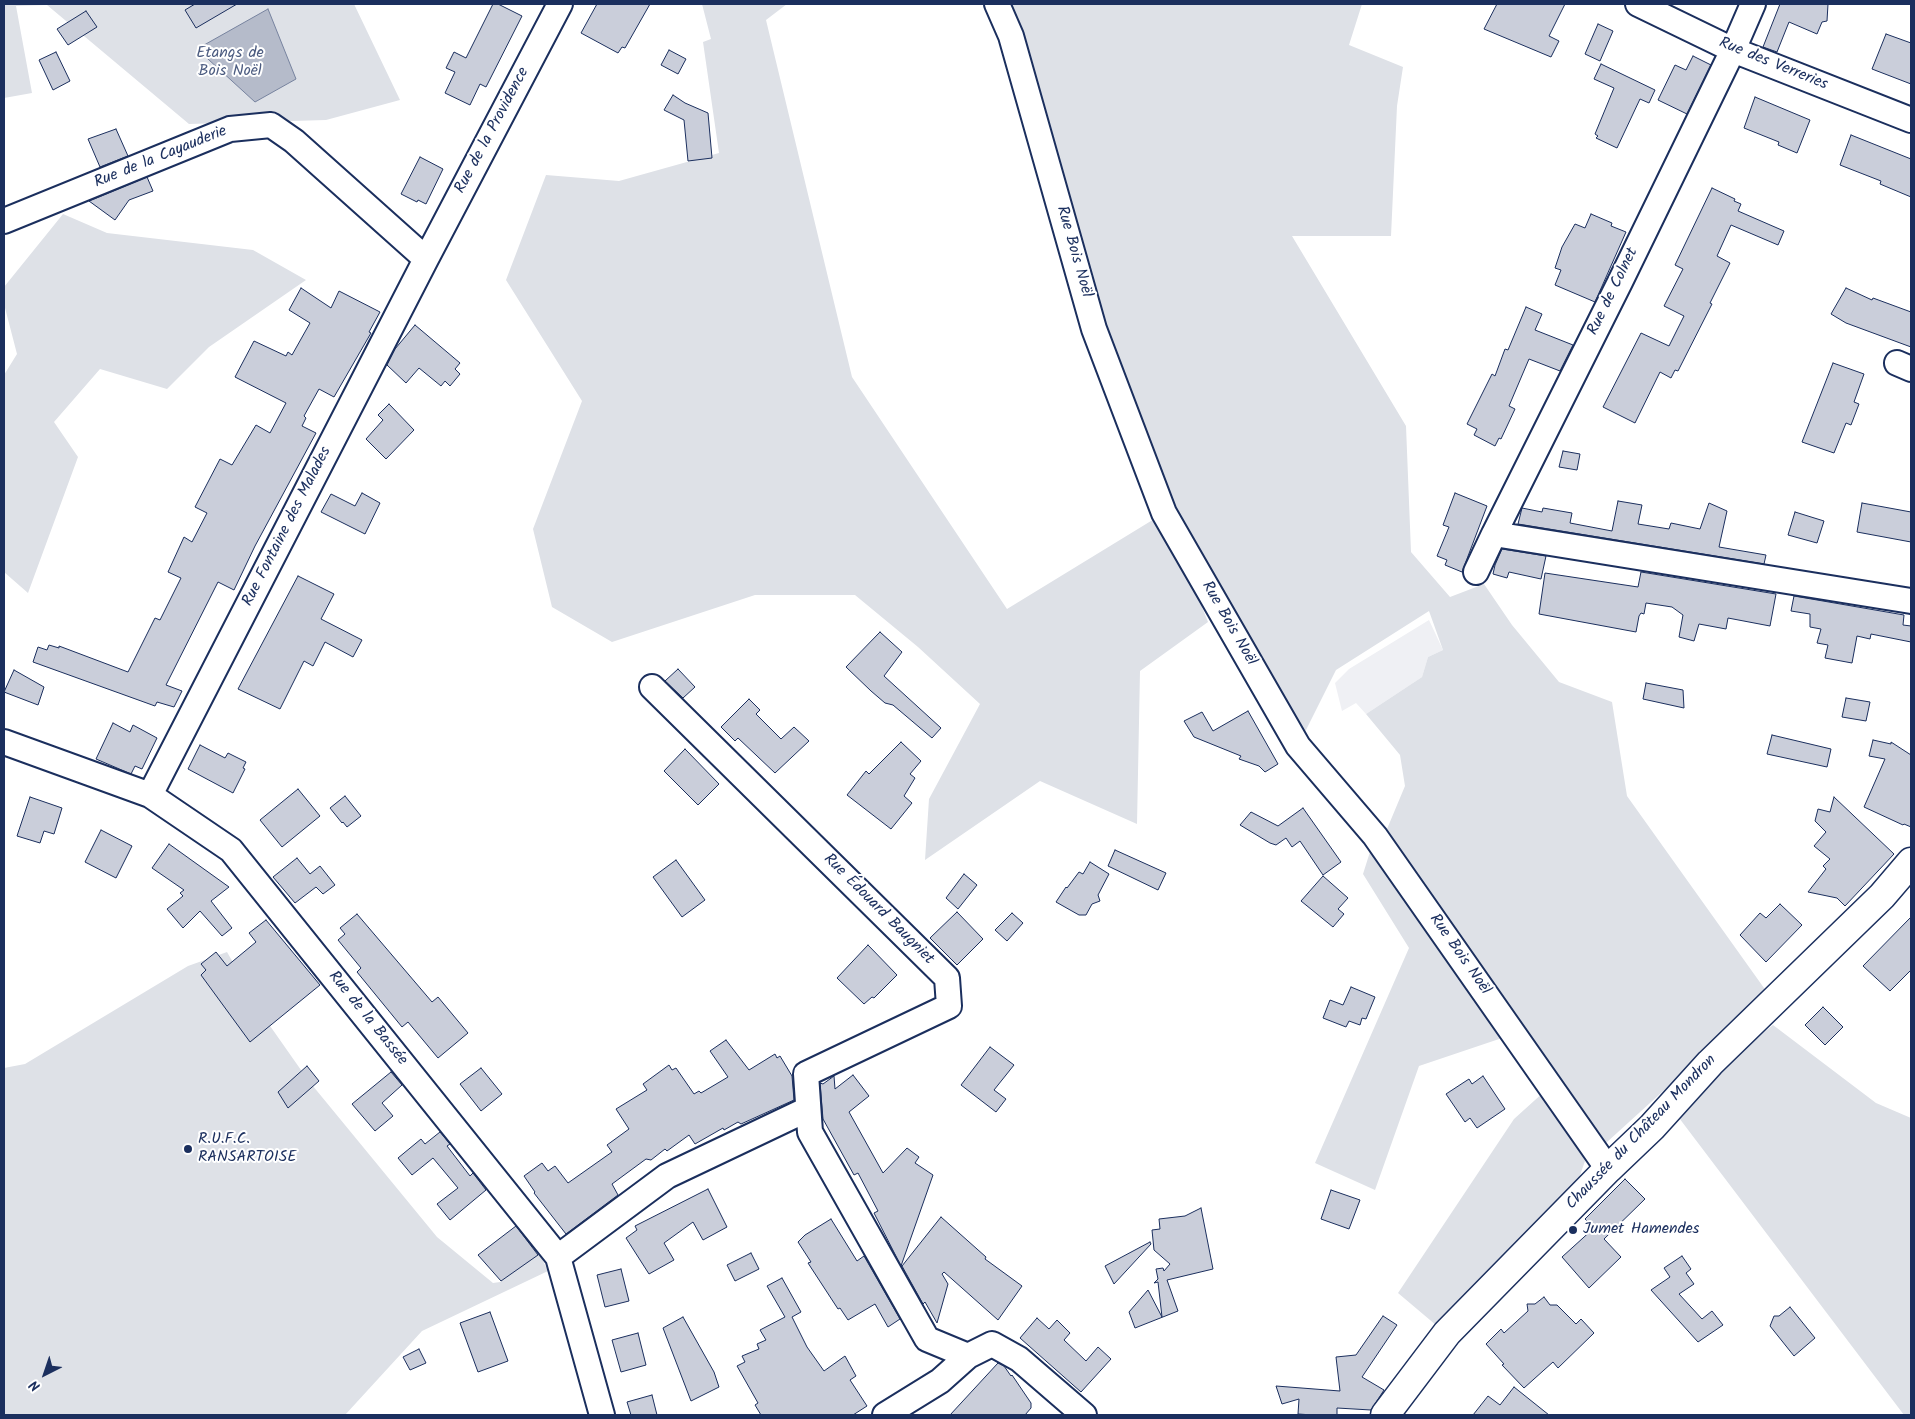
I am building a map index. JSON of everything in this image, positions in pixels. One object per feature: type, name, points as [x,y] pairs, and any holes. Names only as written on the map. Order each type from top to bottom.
[{"type":"main road","name":"Chaussée du Château Mondron","points":[[1385,1415],[1447,1333],[1608,1168],[1652,1127],[1710,1062],[1882,896],[1911,862]]},
{"type":"street","name":"Rue de la Providence","points":[[426,259],[560,4]]},
{"type":"street","name":"Rue Bois Noël","points":[[997,4],[1011,36],[1094,329],[1164,513],[1298,746],[1375,836],[1608,1168]]},
{"type":"street","name":"Rue des Verreries","points":[[1638,4],[1733,50],[1911,120]]},
{"type":"street","name":"Rue de Colnet","points":[[1476,572],[1616,290],[1733,50],[1753,4]]},
{"type":"street","name":"Rue de la Cayauderie","points":[[4,221],[230,129],[271,125],[294,141],[426,259]]},
{"type":"street","name":"Rue Fontaine des Malades","points":[[150,795],[426,259]]},
{"type":"street","points":[[1494,534],[1911,602]]},
{"type":"street","name":"Rue Édouard Baugniet","points":[[652,687],[947,978],[949,1006],[806,1074],[810,1132],[927,1339],[968,1356]]},
{"type":"street","name":"Rue de la Bassée","points":[[4,742],[150,795],[231,850],[558,1257],[602,1415]]},
{"type":"street","points":[[558,1257],[667,1176],[808,1109]]},
{"type":"street","points":[[886,1415],[940,1381],[968,1356],[992,1344],[1019,1359],[1084,1415]]},
{"type":"shaded area","points":[[1429,620],[1443,650],[1428,657],[1422,677],[1366,714],[1356,703],[1342,711],[1335,683],[1349,669]]},
{"type":"green space","name":"Etangs de Bois Noël","points":[[4,4],[354,4],[400,100],[326,120],[189,124],[47,5],[16,6],[32,93],[4,98]]},
{"type":"green space","points":[[702,4],[787,4],[766,20],[852,377],[1007,609],[1164,513],[994,4],[1362,4],[1349,45],[1403,67],[1397,106],[1391,236],[1292,236],[1406,426],[1411,552],[1450,597],[1484,584],[1512,625],[1559,682],[1612,702],[1627,796],[1769,995],[1596,1152],[1387,829],[1405,786],[1400,755],[1366,714],[1422,677],[1428,657],[1443,650],[1429,611],[1336,670],[1298,746],[1166,518],[1208,622],[1140,671],[1137,824],[1040,781],[925,860],[929,799],[980,704],[918,647],[855,595],[755,595],[612,642],[552,607],[533,529],[582,401],[506,280],[546,175],[619,181],[719,153],[703,42],[711,39]]},
{"type":"green space","points":[[63,214],[107,233],[253,250],[306,280],[209,347],[167,389],[100,369],[54,422],[78,457],[28,593],[4,572],[4,375],[17,354],[4,304],[4,287]]},
{"type":"green space","points":[[1375,836],[1508,1036],[1419,1066],[1375,1190],[1315,1163],[1409,948],[1363,874]]},
{"type":"green space","points":[[227,952],[268,1023],[308,1080],[437,1237],[493,1283],[500,1282],[539,1253],[548,1271],[422,1331],[345,1415],[4,1415],[4,1068],[25,1064],[188,966]]},
{"type":"green space","points":[[1773,1025],[1876,1103],[1911,1118],[1911,1415],[1904,1415],[1670,1106]]},
{"type":"green space","points":[[1545,1091],[1585,1161],[1578,1181],[1443,1331],[1398,1293],[1514,1119]]},
{"type":"water","points":[[268,9],[296,79],[255,102],[197,49]]},
{"type":"building","points":[[195,4],[237,4],[196,28],[185,10]]},
{"type":"building","points":[[493,4],[498,4],[522,16],[486,87],[480,84],[470,105],[445,93],[455,72],[446,68],[454,52],[466,58]]},
{"type":"building","points":[[597,4],[650,4],[625,48],[622,47],[618,53],[581,33]]},
{"type":"building","points":[[1497,4],[1565,4],[1549,36],[1559,41],[1551,57],[1484,29]]},
{"type":"building","points":[[1780,4],[1828,4],[1827,21],[1822,22],[1817,34],[1789,22],[1777,52],[1763,47]]},
{"type":"building","points":[[86,11],[97,27],[68,45],[57,29]]},
{"type":"building","points":[[1598,24],[1613,31],[1600,61],[1585,54]]},
{"type":"building","points":[[1886,34],[1911,43],[1911,84],[1872,69]]},
{"type":"building","points":[[669,50],[686,59],[678,74],[661,65]]},
{"type":"building","points":[[56,52],[70,81],[53,90],[39,60]]},
{"type":"building","points":[[1693,56],[1711,65],[1687,114],[1658,100],[1675,65],[1686,70]]},
{"type":"building","points":[[1601,64],[1655,90],[1649,103],[1640,99],[1617,148],[1596,138],[1598,136],[1595,134],[1614,88],[1594,79]]},
{"type":"building","points":[[673,95],[685,103],[708,113],[712,158],[688,161],[684,120],[664,110]]},
{"type":"building","points":[[1755,97],[1810,120],[1797,153],[1778,145],[1779,142],[1744,128]]},
{"type":"building","points":[[116,129],[128,156],[100,167],[88,139]]},
{"type":"building","points":[[1851,135],[1911,159],[1911,197],[1880,184],[1881,181],[1840,165]]},
{"type":"building","points":[[420,157],[443,169],[426,204],[401,194]]},
{"type":"building","points":[[147,177],[153,191],[129,200],[115,220],[89,201]]},
{"type":"building","points":[[1712,188],[1741,204],[1738,211],[1784,231],[1778,245],[1731,225],[1717,256],[1730,263],[1710,303],[1712,304],[1678,371],[1675,370],[1671,378],[1660,372],[1635,423],[1603,407],[1641,333],[1669,346],[1684,316],[1664,306],[1683,269],[1675,265]]},
{"type":"building","points":[[1591,214],[1612,223],[1611,226],[1626,232],[1595,302],[1555,285],[1561,270],[1555,268],[1562,247],[1575,224],[1585,228]]},
{"type":"building","points":[[301,288],[331,308],[339,291],[380,312],[369,332],[371,333],[334,397],[319,389],[304,416],[306,418],[302,426],[316,433],[255,546],[234,590],[218,582],[166,685],[182,691],[174,707],[157,702],[155,706],[33,662],[38,647],[47,650],[49,645],[59,648],[59,646],[128,672],[155,618],[160,620],[181,578],[168,572],[184,537],[192,542],[207,513],[195,507],[220,459],[232,465],[256,425],[270,433],[286,403],[235,377],[254,341],[286,356],[288,352],[292,355],[310,323],[289,310]]},
{"type":"building","points":[[1846,288],[1872,300],[1873,298],[1911,312],[1911,347],[1846,323],[1831,314]]},
{"type":"building","points":[[1526,307],[1542,314],[1535,330],[1573,345],[1560,371],[1529,359],[1509,406],[1515,409],[1501,439],[1499,438],[1495,446],[1474,435],[1477,429],[1467,424],[1492,374],[1495,376],[1505,349],[1508,350]]},
{"type":"building","points":[[415,325],[460,363],[455,369],[460,374],[450,386],[445,381],[441,386],[419,368],[406,383],[387,365],[395,349]]},
{"type":"building","points":[[1833,363],[1864,374],[1854,402],[1859,404],[1851,425],[1846,423],[1834,453],[1802,442]]},
{"type":"building","points":[[389,404],[414,430],[386,459],[366,439],[383,420],[378,415]]},
{"type":"building","points":[[1563,451],[1580,454],[1577,470],[1559,467]]},
{"type":"building","points":[[362,493],[380,503],[365,534],[321,512],[331,494],[355,506]]},
{"type":"building","points":[[1455,493],[1487,506],[1462,572],[1445,565],[1447,560],[1437,556],[1449,527],[1443,525]]},
{"type":"building","points":[[1618,501],[1642,505],[1638,524],[1669,529],[1671,523],[1700,529],[1709,503],[1727,511],[1719,547],[1766,555],[1764,564],[1518,524],[1522,508],[1542,512],[1543,508],[1572,513],[1570,523],[1612,531]]},
{"type":"building","points":[[1862,503],[1911,512],[1911,542],[1857,532]]},
{"type":"building","points":[[1795,512],[1824,521],[1817,543],[1788,535]]},
{"type":"building","points":[[1502,549],[1546,556],[1541,579],[1509,572],[1507,578],[1493,574]]},
{"type":"building","points":[[1641,572],[1776,594],[1770,626],[1728,618],[1726,629],[1699,624],[1694,641],[1679,637],[1683,615],[1672,607],[1646,603],[1644,614],[1641,613],[1639,616],[1636,632],[1539,614],[1545,573],[1638,587]]},
{"type":"building","points":[[298,576],[334,594],[321,619],[362,640],[353,657],[325,642],[313,666],[304,661],[280,709],[238,689]]},
{"type":"building","points":[[1794,596],[1904,615],[1903,625],[1911,626],[1911,642],[1871,634],[1870,639],[1857,636],[1852,663],[1825,658],[1828,645],[1817,643],[1821,629],[1810,627],[1810,614],[1791,611]]},
{"type":"building","points":[[880,632],[902,652],[884,676],[941,728],[932,738],[893,705],[885,703],[846,667]]},
{"type":"building","points":[[678,669],[695,687],[683,698],[665,681]]},
{"type":"building","points":[[14,670],[44,687],[38,705],[4,692]]},
{"type":"building","points":[[1646,683],[1683,690],[1684,708],[1643,699]]},
{"type":"building","points":[[1846,698],[1870,702],[1866,721],[1842,717]]},
{"type":"building","points":[[749,699],[760,710],[756,714],[781,739],[794,727],[809,741],[775,773],[738,738],[735,741],[721,727]]},
{"type":"building","points":[[1248,711],[1278,764],[1265,772],[1259,766],[1239,759],[1241,756],[1194,737],[1184,721],[1202,712],[1213,731]]},
{"type":"building","points":[[113,723],[130,732],[133,725],[157,738],[142,769],[135,766],[131,774],[96,759]]},
{"type":"building","points":[[1772,735],[1831,749],[1827,767],[1767,754]]},
{"type":"building","points":[[1873,740],[1891,744],[1891,742],[1911,755],[1911,827],[1864,807],[1885,759],[1869,756]]},
{"type":"building","points":[[901,742],[921,761],[910,774],[915,778],[904,796],[912,803],[891,829],[847,795],[866,771],[869,774]]},
{"type":"building","points":[[200,745],[225,758],[228,753],[246,762],[243,768],[245,769],[233,793],[188,769]]},
{"type":"building","points":[[685,749],[719,784],[698,805],[664,771]]},
{"type":"building","points":[[298,789],[320,816],[282,847],[260,820]]},
{"type":"building","points":[[345,796],[361,816],[347,827],[330,808]]},
{"type":"building","points":[[30,797],[62,808],[54,834],[44,831],[40,843],[17,836]]},
{"type":"building","points":[[1834,797],[1894,854],[1845,906],[1837,898],[1808,892],[1826,869],[1823,866],[1830,859],[1814,846],[1826,832],[1815,821],[1818,809],[1830,812]]},
{"type":"building","points":[[1303,808],[1341,862],[1323,875],[1300,841],[1292,847],[1286,838],[1276,845],[1240,825],[1251,812],[1278,826]]},
{"type":"building","points":[[101,830],[132,846],[116,878],[85,862]]},
{"type":"building","points":[[169,844],[229,887],[211,901],[232,928],[222,936],[200,911],[183,928],[167,909],[183,896],[180,893],[184,890],[152,868]]},
{"type":"building","points":[[1115,850],[1166,873],[1158,890],[1108,866]]},
{"type":"building","points":[[297,858],[310,874],[320,866],[335,885],[323,894],[316,887],[295,903],[273,877]]},
{"type":"building","points":[[676,860],[705,900],[682,917],[653,877]]},
{"type":"building","points":[[1090,862],[1109,874],[1098,895],[1100,901],[1092,904],[1086,915],[1079,915],[1056,902],[1079,872],[1083,874]]},
{"type":"building","points":[[964,874],[977,885],[958,909],[946,898]]},
{"type":"building","points":[[1323,876],[1348,898],[1338,909],[1344,914],[1333,927],[1301,901]]},
{"type":"building","points":[[1780,904],[1802,925],[1766,962],[1740,935],[1760,913],[1766,918]]},
{"type":"building","points":[[957,912],[983,939],[957,965],[930,938]]},
{"type":"building","points":[[1012,913],[1023,923],[1007,941],[995,930]]},
{"type":"building","points":[[357,914],[432,1002],[438,997],[468,1033],[438,1058],[408,1022],[402,1027],[357,972],[361,968],[338,940],[345,934],[340,928]]},
{"type":"building","points":[[1911,917],[1911,970],[1890,991],[1863,966]]},
{"type":"building","points":[[266,920],[320,985],[250,1042],[201,975],[206,970],[201,964],[216,952],[227,966],[256,942],[249,933]]},
{"type":"building","points":[[868,945],[897,975],[874,998],[872,997],[864,1004],[837,978]]},
{"type":"building","points":[[1351,987],[1375,997],[1366,1019],[1362,1018],[1360,1025],[1349,1021],[1346,1027],[1323,1018],[1330,1000],[1343,1005]]},
{"type":"building","points":[[1823,1007],[1843,1027],[1825,1045],[1805,1025]]},
{"type":"building","points":[[726,1040],[749,1070],[775,1054],[777,1058],[780,1056],[792,1076],[794,1100],[741,1124],[738,1122],[724,1130],[723,1128],[695,1144],[689,1135],[651,1160],[646,1159],[612,1184],[618,1195],[566,1234],[534,1193],[524,1176],[542,1163],[548,1171],[555,1166],[568,1183],[612,1152],[607,1145],[629,1129],[616,1109],[647,1090],[643,1084],[669,1065],[672,1070],[676,1068],[694,1094],[699,1091],[701,1093],[728,1077],[710,1051]]},
{"type":"building","points":[[990,1047],[1014,1065],[994,1090],[1006,1099],[996,1112],[961,1085]]},
{"type":"building","points":[[307,1066],[319,1081],[288,1108],[278,1092]]},
{"type":"building","points":[[481,1068],[502,1094],[481,1111],[460,1084]]},
{"type":"building","points":[[391,1072],[402,1085],[382,1103],[393,1116],[375,1131],[352,1104]]},
{"type":"building","points":[[853,1075],[869,1096],[849,1112],[883,1173],[907,1148],[919,1157],[915,1163],[933,1175],[901,1266],[874,1213],[878,1211],[858,1173],[854,1175],[823,1119],[820,1083],[823,1084],[834,1076],[835,1089]]},
{"type":"building","points":[[1483,1076],[1505,1109],[1477,1128],[1470,1118],[1465,1122],[1446,1094],[1469,1079],[1472,1084]]},
{"type":"building","points":[[440,1132],[450,1144],[447,1146],[470,1176],[473,1173],[486,1190],[450,1220],[437,1204],[458,1188],[433,1158],[412,1175],[398,1158],[421,1139],[425,1144]]},
{"type":"building","points":[[1625,1179],[1645,1199],[1604,1239],[1621,1257],[1589,1288],[1562,1257],[1594,1228],[1585,1219]]},
{"type":"building","points":[[708,1189],[727,1227],[703,1240],[693,1222],[664,1243],[674,1260],[649,1274],[626,1238],[637,1230],[635,1226]]},
{"type":"building","points":[[1331,1190],[1360,1200],[1349,1229],[1321,1219]]},
{"type":"building","points":[[1201,1208],[1213,1269],[1167,1280],[1178,1311],[1135,1328],[1129,1312],[1148,1290],[1162,1317],[1158,1282],[1154,1283],[1158,1279],[1156,1269],[1163,1268],[1164,1271],[1170,1264],[1154,1250],[1152,1230],[1160,1229],[1159,1219],[1185,1216]]},
{"type":"building","points":[[941,1217],[986,1257],[985,1259],[1022,1286],[998,1320],[944,1272],[942,1274],[948,1284],[937,1323],[925,1302],[923,1304],[902,1266]]},
{"type":"building","points":[[831,1219],[857,1261],[864,1256],[900,1319],[888,1327],[875,1304],[848,1320],[840,1308],[838,1309],[808,1263],[811,1262],[798,1242],[805,1235]]},
{"type":"building","points":[[516,1226],[538,1255],[501,1281],[478,1255]]},
{"type":"building","points":[[1150,1242],[1151,1244],[1114,1284],[1105,1266]]},
{"type":"building","points":[[751,1253],[759,1269],[735,1281],[727,1265]]},
{"type":"building","points":[[1682,1256],[1691,1269],[1686,1273],[1694,1284],[1679,1294],[1702,1319],[1712,1311],[1723,1325],[1698,1342],[1651,1290],[1670,1277],[1664,1268]]},
{"type":"building","points":[[621,1269],[629,1301],[605,1307],[597,1275]]},
{"type":"building","points":[[782,1278],[801,1312],[792,1317],[807,1347],[824,1371],[845,1356],[856,1376],[850,1380],[867,1406],[853,1415],[761,1415],[755,1405],[758,1403],[737,1366],[745,1362],[742,1356],[759,1349],[757,1344],[766,1340],[760,1330],[785,1317],[767,1286]]},
{"type":"building","points":[[1544,1297],[1550,1305],[1557,1305],[1576,1324],[1581,1319],[1594,1333],[1558,1368],[1553,1362],[1524,1388],[1502,1365],[1504,1364],[1486,1344],[1501,1329],[1504,1333],[1528,1311],[1527,1304],[1535,1304]]},
{"type":"building","points":[[1790,1307],[1815,1338],[1794,1356],[1770,1326],[1774,1316],[1779,1316]]},
{"type":"building","points":[[490,1312],[508,1361],[478,1372],[460,1323]]},
{"type":"building","points":[[1383,1316],[1397,1325],[1362,1377],[1384,1390],[1371,1410],[1337,1408],[1337,1415],[1298,1414],[1299,1399],[1282,1404],[1276,1386],[1340,1391],[1336,1357],[1356,1355]]},
{"type":"building","points":[[683,1317],[714,1372],[719,1387],[691,1401],[663,1328]]},
{"type":"building","points":[[1037,1318],[1049,1329],[1057,1320],[1070,1333],[1064,1340],[1086,1361],[1098,1347],[1111,1359],[1081,1392],[1020,1338]]},
{"type":"building","points":[[638,1333],[646,1365],[621,1372],[612,1340]]},
{"type":"building","points":[[419,1349],[426,1363],[410,1370],[403,1357]]},
{"type":"building","points":[[998,1363],[1004,1366],[1012,1375],[1031,1403],[1031,1408],[1025,1415],[950,1415]]},
{"type":"building","points":[[1514,1387],[1549,1415],[1473,1415],[1488,1396],[1500,1405]]},
{"type":"building","points":[[652,1395],[657,1415],[631,1415],[627,1402]]},
{"type":"place","name":"R.U.F.C. RANSARTOISE","points":[[188,1149]]},
{"type":"place","name":"Jumet Hamendes","points":[[1573,1230]]}]
